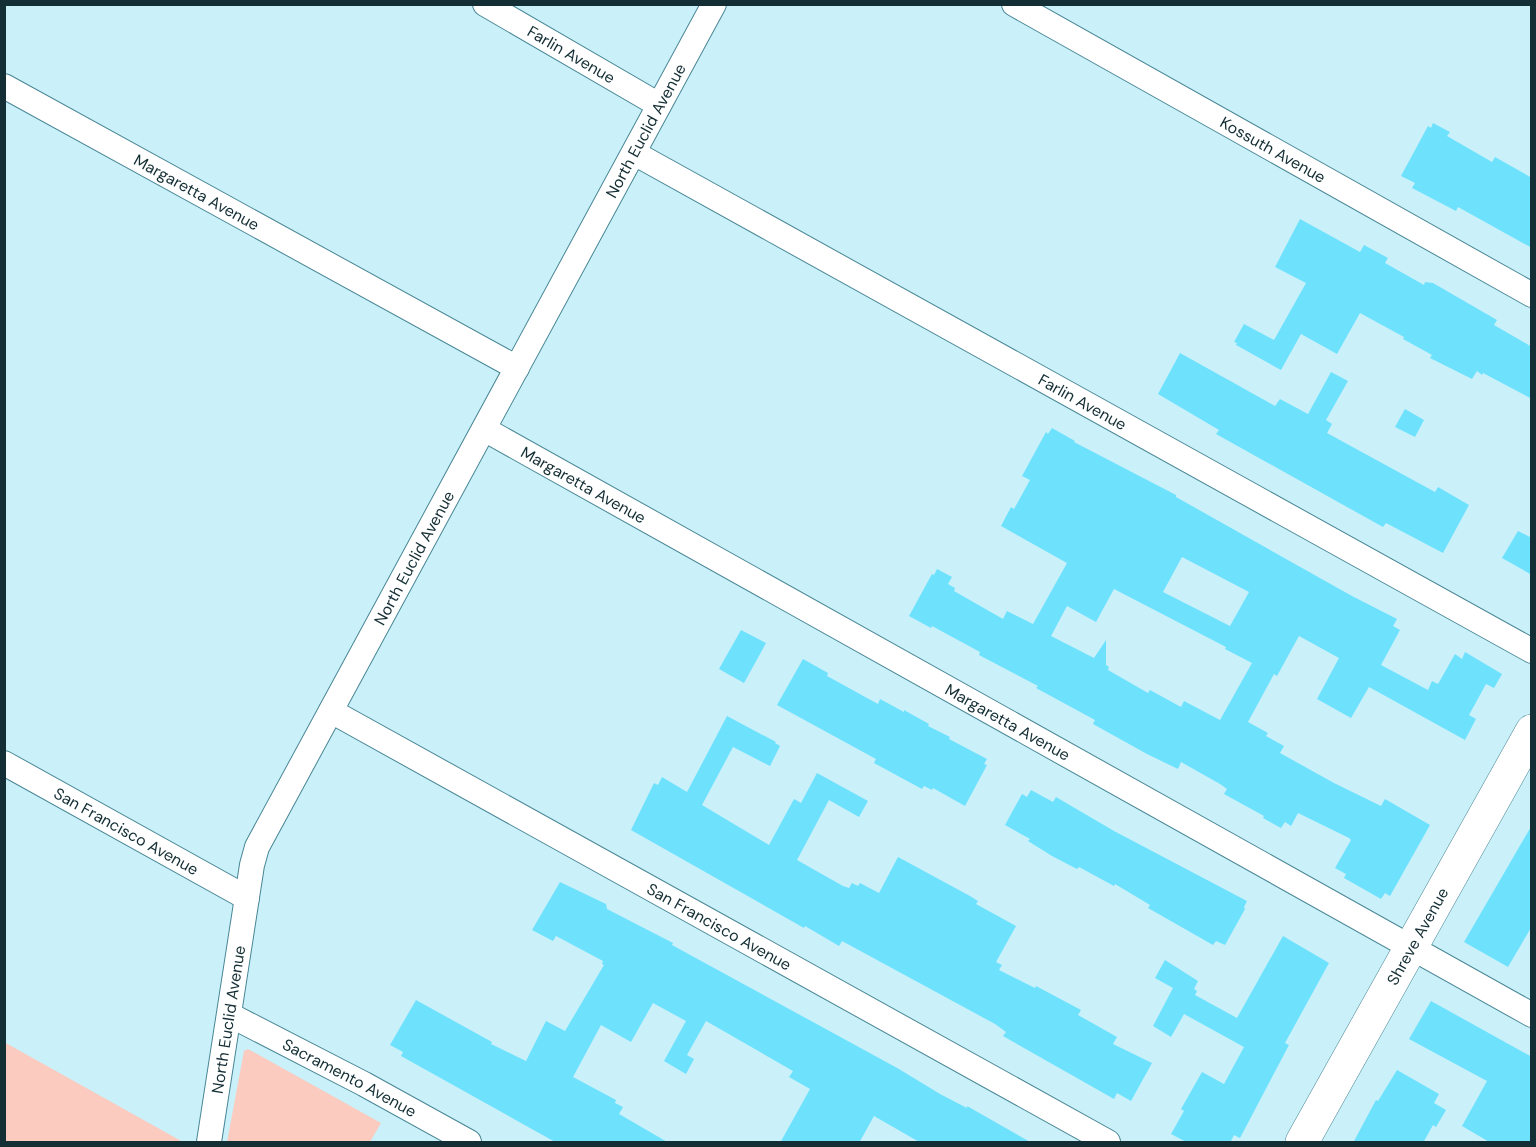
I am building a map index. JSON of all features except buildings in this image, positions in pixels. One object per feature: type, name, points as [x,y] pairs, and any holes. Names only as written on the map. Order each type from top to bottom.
[{"type":"street","name":"Farlin Avenue","points":[[485,4],[659,105]]},
{"type":"street","name":"North Euclid Avenue","points":[[209,1143],[257,847],[714,4]]},
{"type":"street","name":"Kossuth Avenue","points":[[1014,4],[1532,295]]},
{"type":"street","name":"Margaretta Avenue","points":[[4,86],[517,368]]},
{"type":"street","name":"Farlin Avenue","points":[[634,153],[1532,651]]},
{"type":"street","name":"Margaretta Avenue","points":[[484,429],[1532,1015]]},
{"type":"street","name":"San Francisco Avenue","points":[[331,711],[1108,1143]]},
{"type":"street","name":"Shreve Avenue","points":[[1302,1143],[1532,730]]},
{"type":"street","name":"San Francisco Avenue","points":[[4,763],[247,898]]},
{"type":"street","name":"Sacramento Avenue","points":[[230,1015],[364,1084],[469,1143]]},
{"type":"shaded area","points":[[4,1042],[183,1142],[5,1142]]},
{"type":"shaded area","points":[[248,1049],[381,1123],[370,1142],[227,1142],[244,1051]]}]
